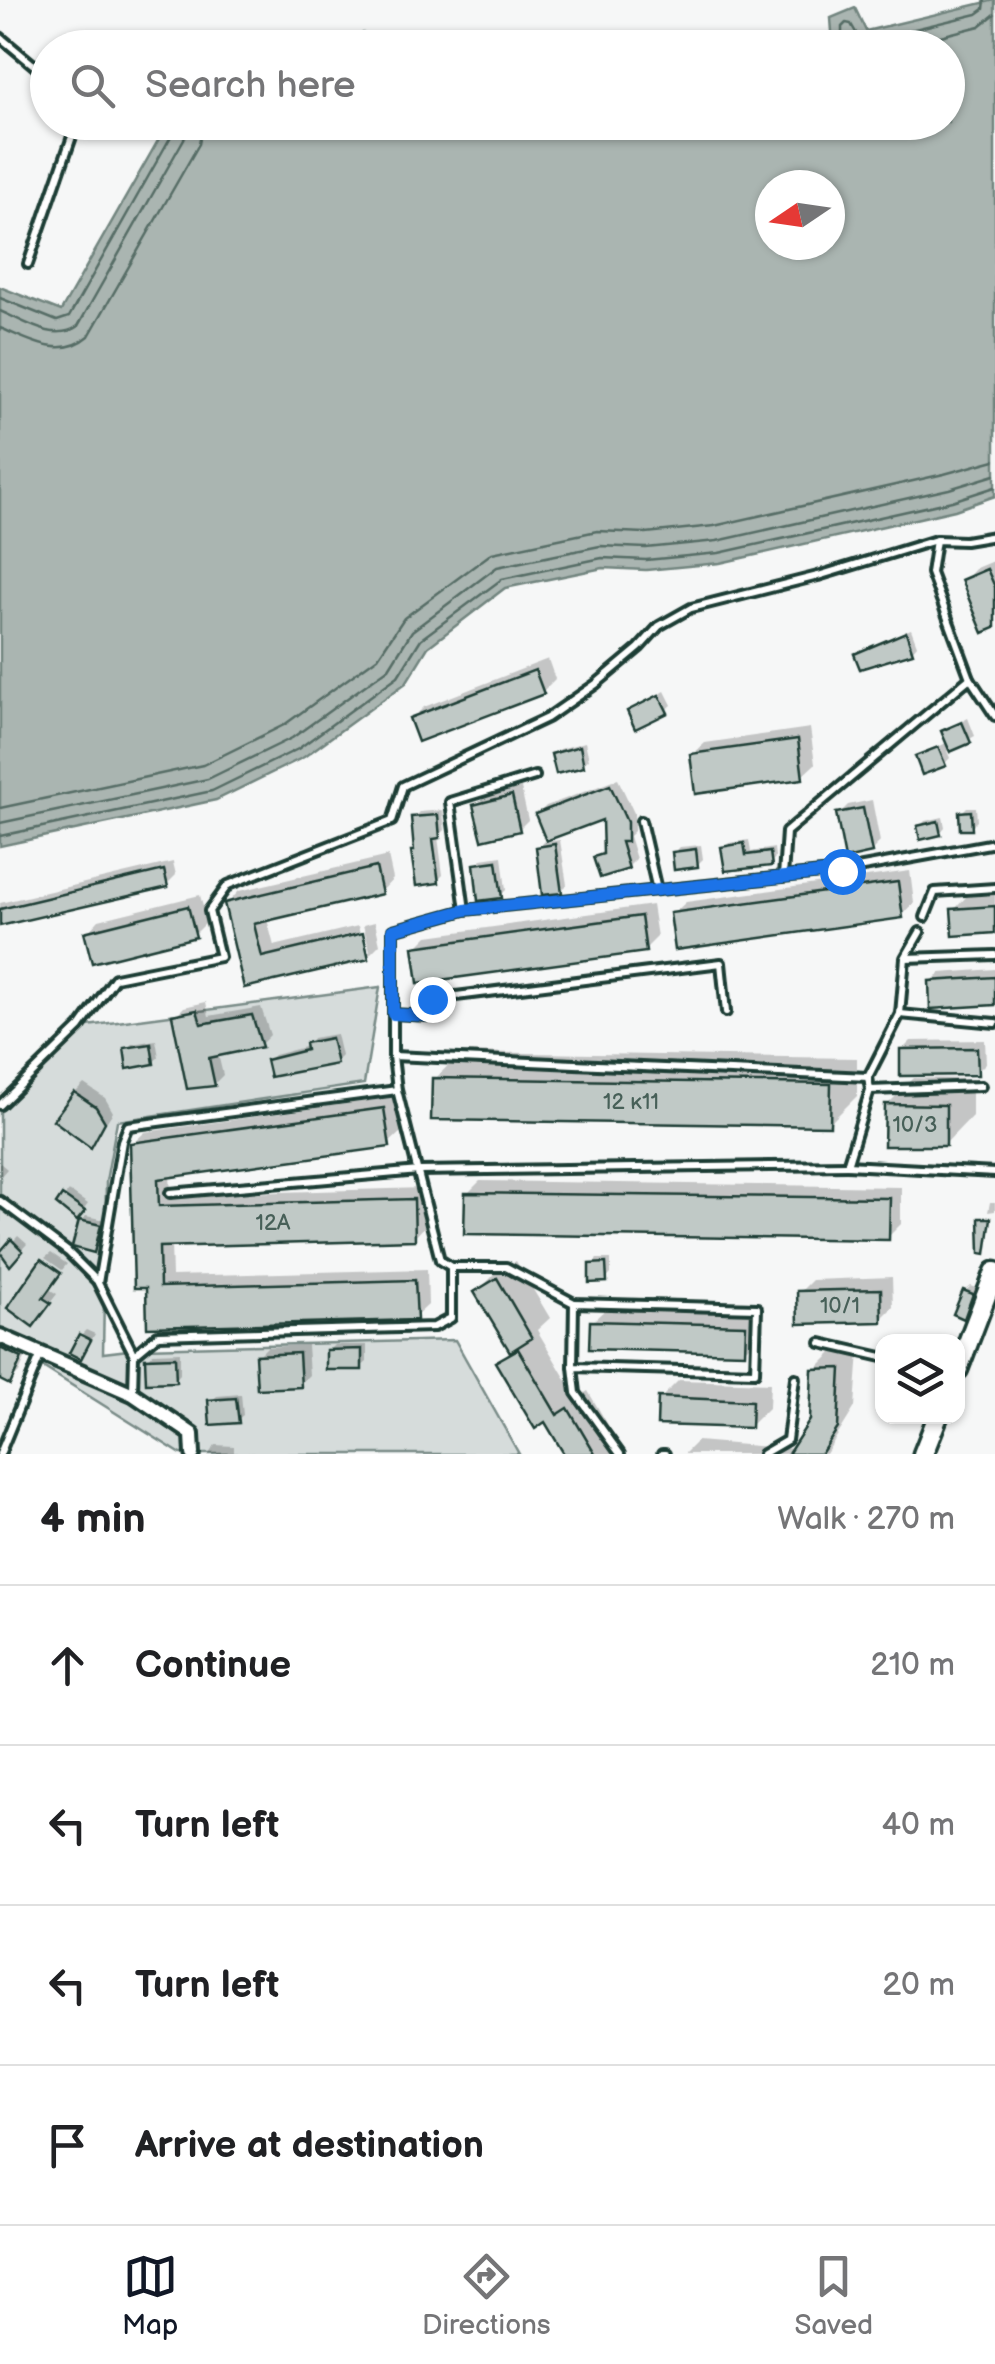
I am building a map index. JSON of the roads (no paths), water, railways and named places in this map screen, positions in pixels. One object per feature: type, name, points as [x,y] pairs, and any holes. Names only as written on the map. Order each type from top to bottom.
[{"type":"main road","points":[[965,1351],[995,1272]]},
{"type":"main road","points":[[923,1454],[935,1424]]},
{"type":"street","points":[[0,1336],[133,1394],[192,1434],[193,1454]]},
{"type":"lane","points":[[0,37],[30,62]]},
{"type":"lane","points":[[28,264],[71,140]]},
{"type":"lane","points":[[0,1105],[80,1026],[115,978],[220,957],[209,911],[228,885],[392,822],[403,786],[547,718],[596,684],[659,626],[692,608],[818,576],[936,540],[995,536]]},
{"type":"lane","points":[[936,540],[932,573],[970,678],[995,716]]},
{"type":"lane","points":[[783,877],[786,832],[970,678]]},
{"type":"lane","points":[[465,910],[450,802],[535,776]]},
{"type":"lane","points":[[642,821],[658,890]]},
{"type":"lane","points":[[572,1367],[755,1372],[757,1308],[574,1303],[506,1268],[451,1267],[440,1260],[397,1090],[393,1056],[393,930],[465,910],[842,871],[995,843]]},
{"type":"lane","points":[[925,918],[935,892],[995,888]]},
{"type":"lane","points":[[848,1166],[870,1090],[868,1077],[900,1014],[905,958],[920,932]]},
{"type":"lane","points":[[905,958],[995,955]]},
{"type":"lane","points":[[393,1014],[428,1016],[432,999],[720,964],[726,1012]]},
{"type":"lane","points":[[900,1014],[995,1024]]},
{"type":"lane","points":[[393,1056],[868,1077]]},
{"type":"lane","points":[[870,1090],[981,1086]]},
{"type":"lane","points":[[98,1283],[122,1140],[128,1126],[397,1090]]},
{"type":"lane","points":[[170,1193],[418,1171],[848,1166],[995,1173]]},
{"type":"lane","points":[[0,1201],[68,1252],[98,1283],[134,1355],[133,1394]]},
{"type":"lane","points":[[134,1355],[158,1335],[434,1326],[451,1318],[451,1267]]},
{"type":"lane","points":[[574,1303],[572,1367],[576,1393],[620,1454]]},
{"type":"lane","points":[[821,1343],[875,1356]]},
{"type":"lane","points":[[0,1454],[42,1354]]},
{"type":"lane","points":[[762,1454],[787,1440],[795,1378]]},
{"type":"water","points":[[995,0],[995,496],[955,510],[720,563],[646,570],[603,568],[505,588],[428,647],[406,683],[304,757],[216,800],[0,846],[0,287],[61,311],[158,140],[965,140],[965,30],[870,30]]},
{"type":"water","points":[[855,8],[866,30],[832,30],[831,18]]}]
